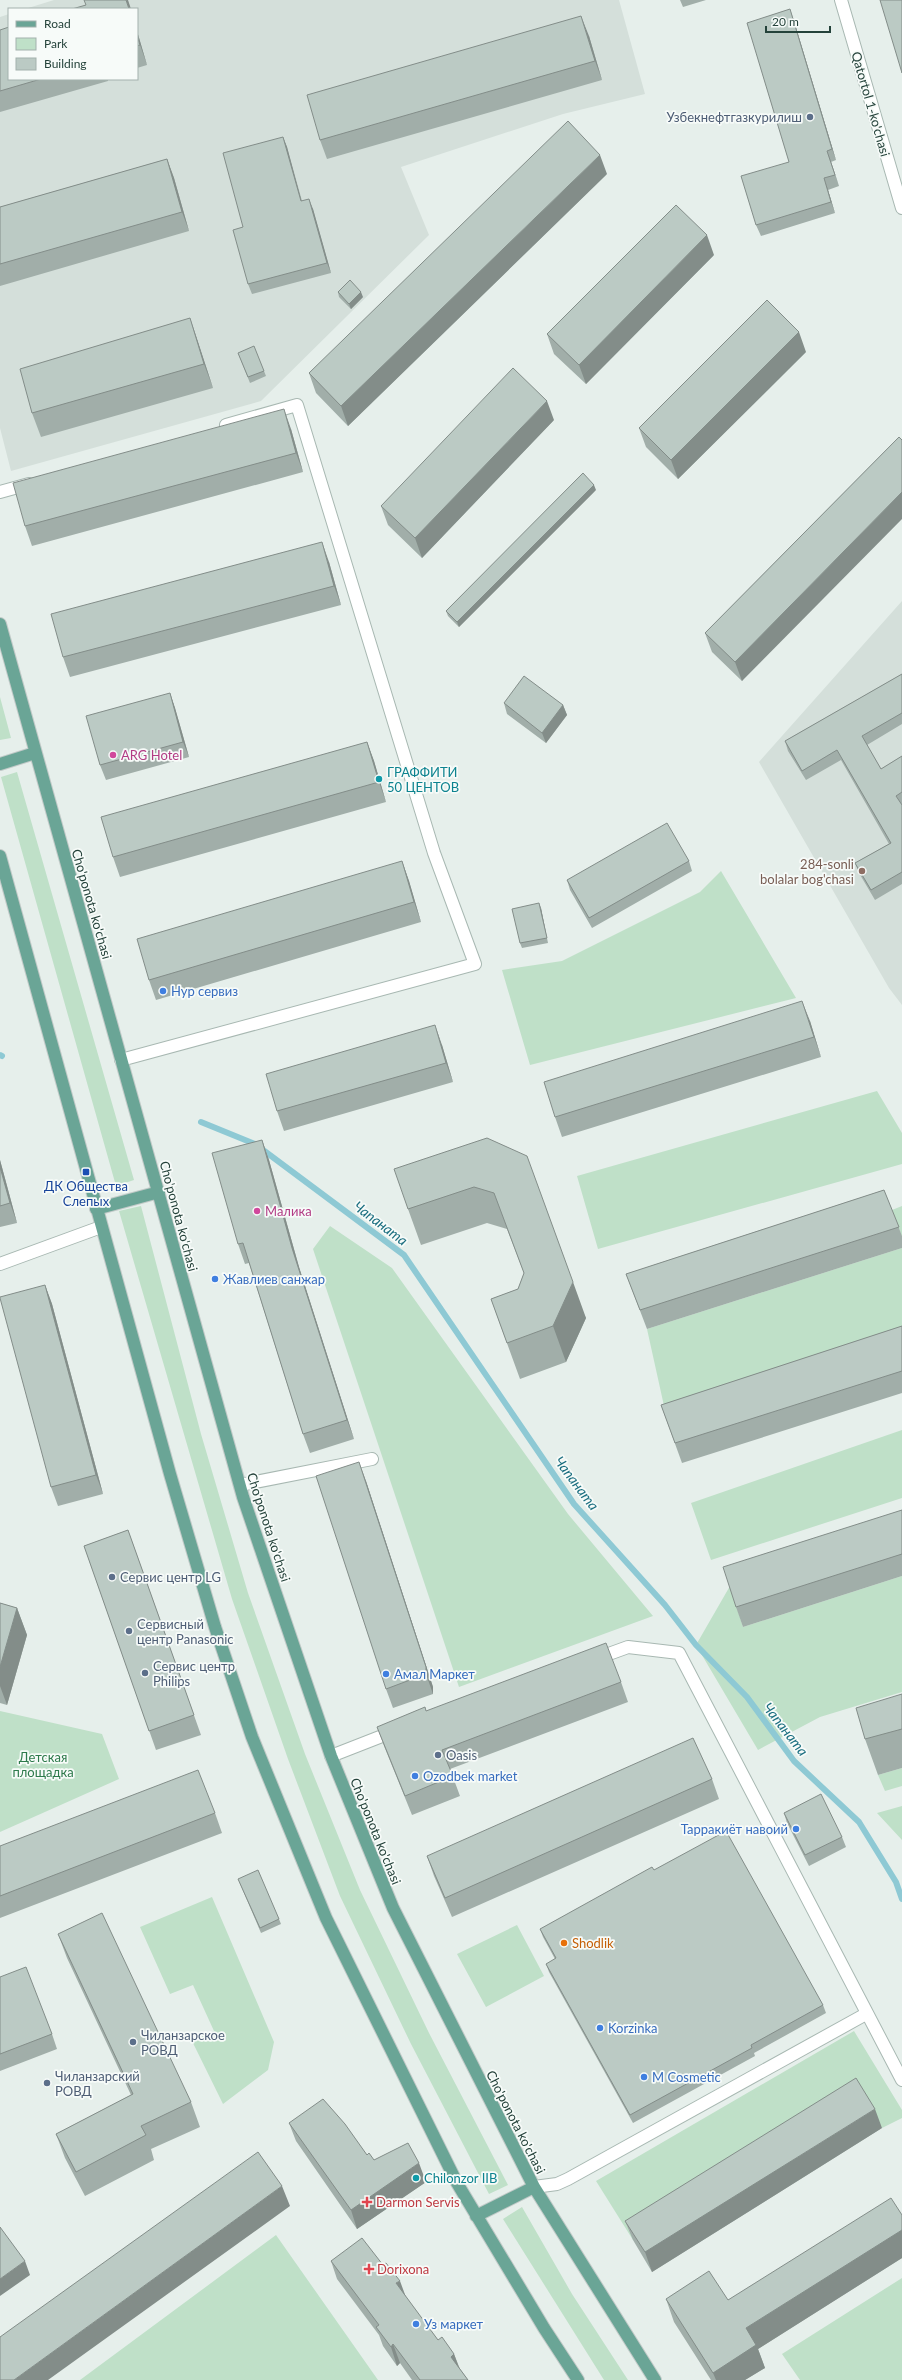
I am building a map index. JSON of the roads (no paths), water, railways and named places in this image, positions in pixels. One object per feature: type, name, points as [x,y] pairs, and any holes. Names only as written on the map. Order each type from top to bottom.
[{"type":"main road","name":"Cho'ponota ko'chasi","points":[[0,624],[240,1485],[331,1756],[393,1908],[444,2013],[534,2187],[655,2380]]},
{"type":"main road","points":[[0,764],[35,753]]},
{"type":"main road","points":[[0,856],[101,1227],[215,1627],[252,1737],[326,1918],[394,2060],[476,2216],[544,2328],[578,2380]]},
{"type":"main road","points":[[96,1209],[159,1192]]},
{"type":"main road","points":[[476,2216],[534,2187]]},
{"type":"street","name":"Qatortol 1-ko'chasi","points":[[841,0],[902,208]]},
{"type":"street","points":[[121,1060],[475,964],[434,853],[297,405],[214,429]]},
{"type":"street","points":[[0,492],[40,480]]},
{"type":"street","points":[[0,1264],[101,1227]]},
{"type":"street","points":[[240,1485],[372,1459]]},
{"type":"street","points":[[585,1663],[628,1647],[679,1652],[866,2014],[902,2080]]},
{"type":"street","points":[[331,1756],[406,1728]]},
{"type":"street","points":[[534,2187],[557,2184],[568,2179],[866,2014]]},
{"type":"waterway","name":"Чапаната","points":[[201,1122],[255,1144],[404,1255],[574,1504],[665,1605],[696,1645],[747,1697],[794,1761],[859,1822],[896,1882],[902,1899]]},
{"type":"place","name":"Узбекнефтгазкурилиш","points":[[810,117]]},
{"type":"place","name":"ARG Hotel","points":[[113,755]]},
{"type":"place","name":"ГРАФФИТИ 50 ЦЕНТОВ","points":[[379,779]]},
{"type":"place","name":"284-sonli bolalar bog'chasi","points":[[862,871]]},
{"type":"place","name":"Нур сервиз","points":[[163,991]]},
{"type":"place","name":"ДК Общества Слепых","points":[[86,1172]]},
{"type":"place","name":"Малика","points":[[257,1211]]},
{"type":"place","name":"Жавлиев санжар","points":[[215,1279]]},
{"type":"place","name":"Сервис центр LG","points":[[112,1577]]},
{"type":"place","name":"Сервисный центр Panasonic","points":[[129,1631]]},
{"type":"place","name":"Сервис центр Philips","points":[[145,1673]]},
{"type":"place","name":"Амал Маркет","points":[[386,1674]]},
{"type":"place","name":"Oasis","points":[[438,1755]]},
{"type":"place","name":"Ozodbek market","points":[[415,1776]]},
{"type":"place","name":"Тарракиёт навоий","points":[[796,1829]]},
{"type":"place","name":"Shodlik","points":[[564,1943]]},
{"type":"place","name":"Korzinka","points":[[600,2028]]},
{"type":"place","name":"Чиланзарское РОВД","points":[[133,2042]]},
{"type":"place","name":"M Cosmetic","points":[[644,2077]]},
{"type":"place","name":"Чиланзарский РОВД","points":[[47,2083]]},
{"type":"place","name":"Chilonzor IIB","points":[[416,2178]]},
{"type":"place","name":"Darmon Servis","points":[[367,2202]]},
{"type":"place","name":"Dorixona","points":[[369,2269]]},
{"type":"place","name":"Уз маркет","points":[[416,2324]]},
{"type":"park label","name":"Детская площадка","points":[[43,1764]]}]
